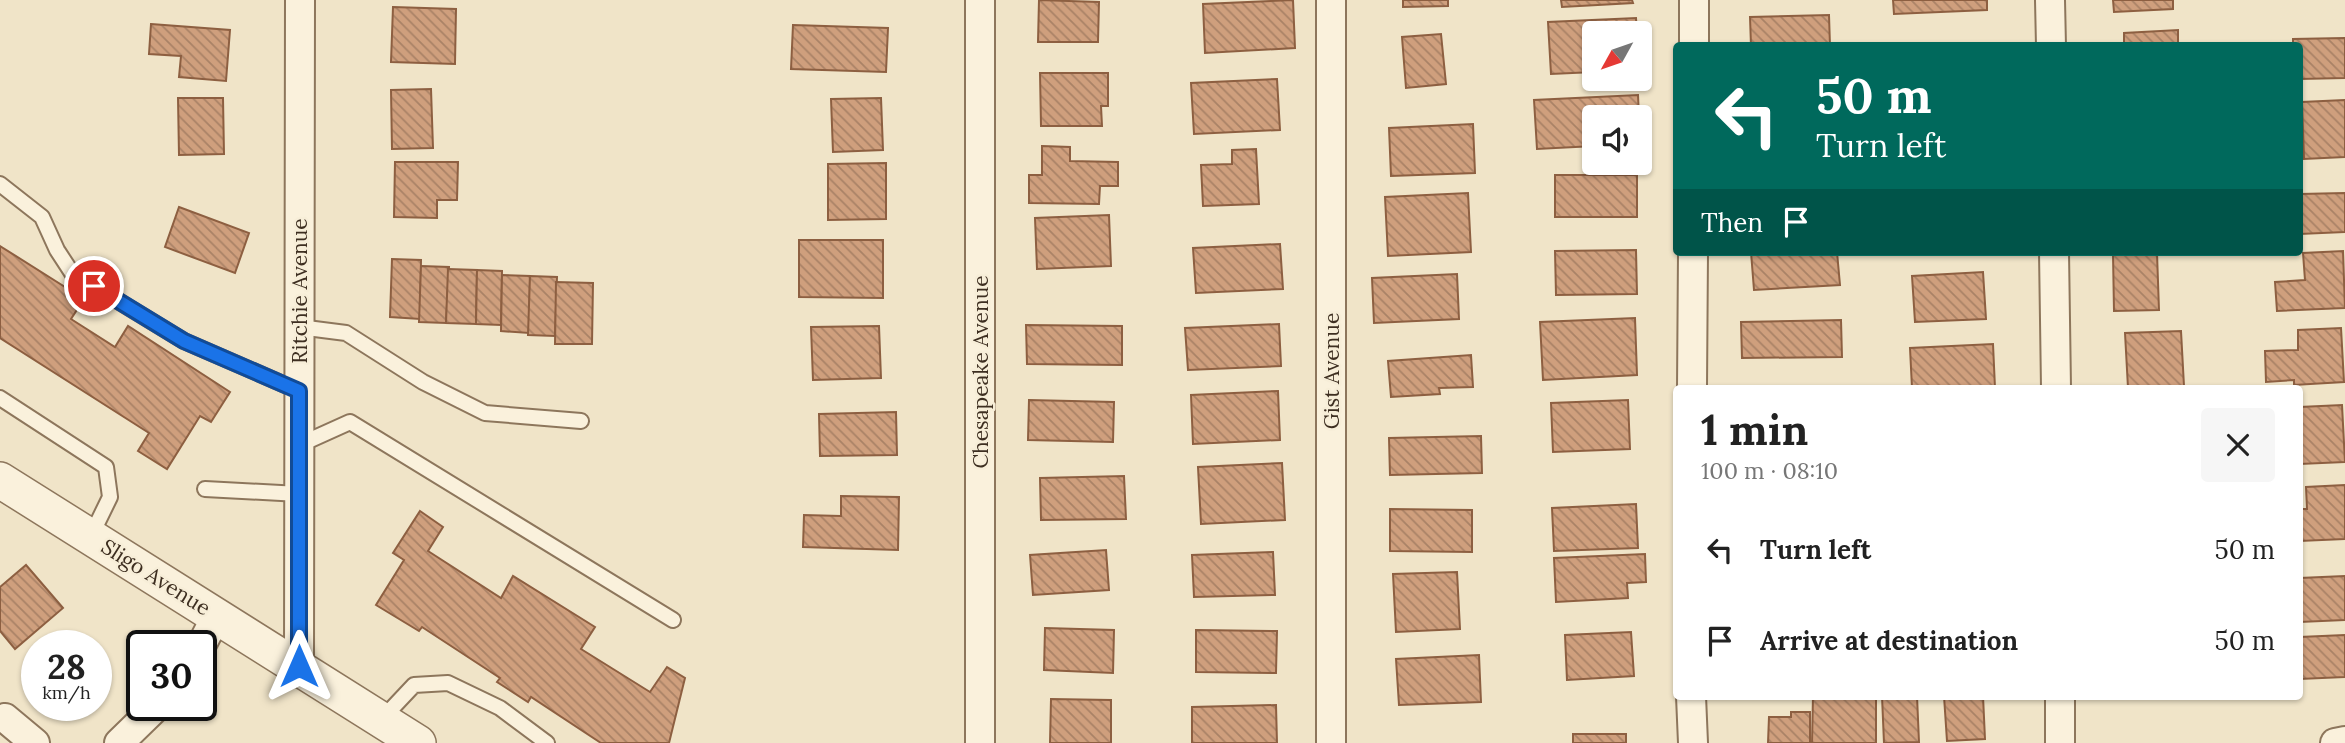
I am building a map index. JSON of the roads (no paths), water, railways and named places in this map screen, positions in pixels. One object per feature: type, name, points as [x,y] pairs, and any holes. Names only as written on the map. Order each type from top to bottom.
[{"type":"street","name":"Ritchie Avenue","points":[[299,666],[300,0]]},
{"type":"street","name":"Chesapeake Avenue","points":[[980,0],[980,743]]},
{"type":"street","name":"Gist Avenue","points":[[1331,0],[1331,743]]},
{"type":"street","points":[[1694,0],[1694,42]]},
{"type":"street","points":[[2050,0],[2051,42]]},
{"type":"street","points":[[1692,385],[1693,256]]},
{"type":"street","points":[[2054,256],[2056,385]]},
{"type":"street","name":"Sligo Avenue","points":[[0,480],[299,666],[395,734]]},
{"type":"street","points":[[209,630],[217,615]]},
{"type":"street","points":[[1690,700],[1693,743]]},
{"type":"street","points":[[2060,700],[2060,743]]},
{"type":"street","points":[[5,718],[35,743]]},
{"type":"street","points":[[119,743],[142,721]]},
{"type":"street","points":[[2335,743],[2345,741]]},
{"type":"lane","points":[[0,184],[42,217],[57,250],[72,273],[184,341],[299,391]]},
{"type":"lane","points":[[299,327],[346,333],[423,382],[485,413],[581,421]]},
{"type":"lane","points":[[0,398],[106,467],[110,497],[91,536]]},
{"type":"lane","points":[[299,445],[350,422],[673,620]]},
{"type":"lane","points":[[205,489],[299,494]]},
{"type":"lane","points":[[395,734],[414,685],[448,682],[500,708],[547,743]]}]
